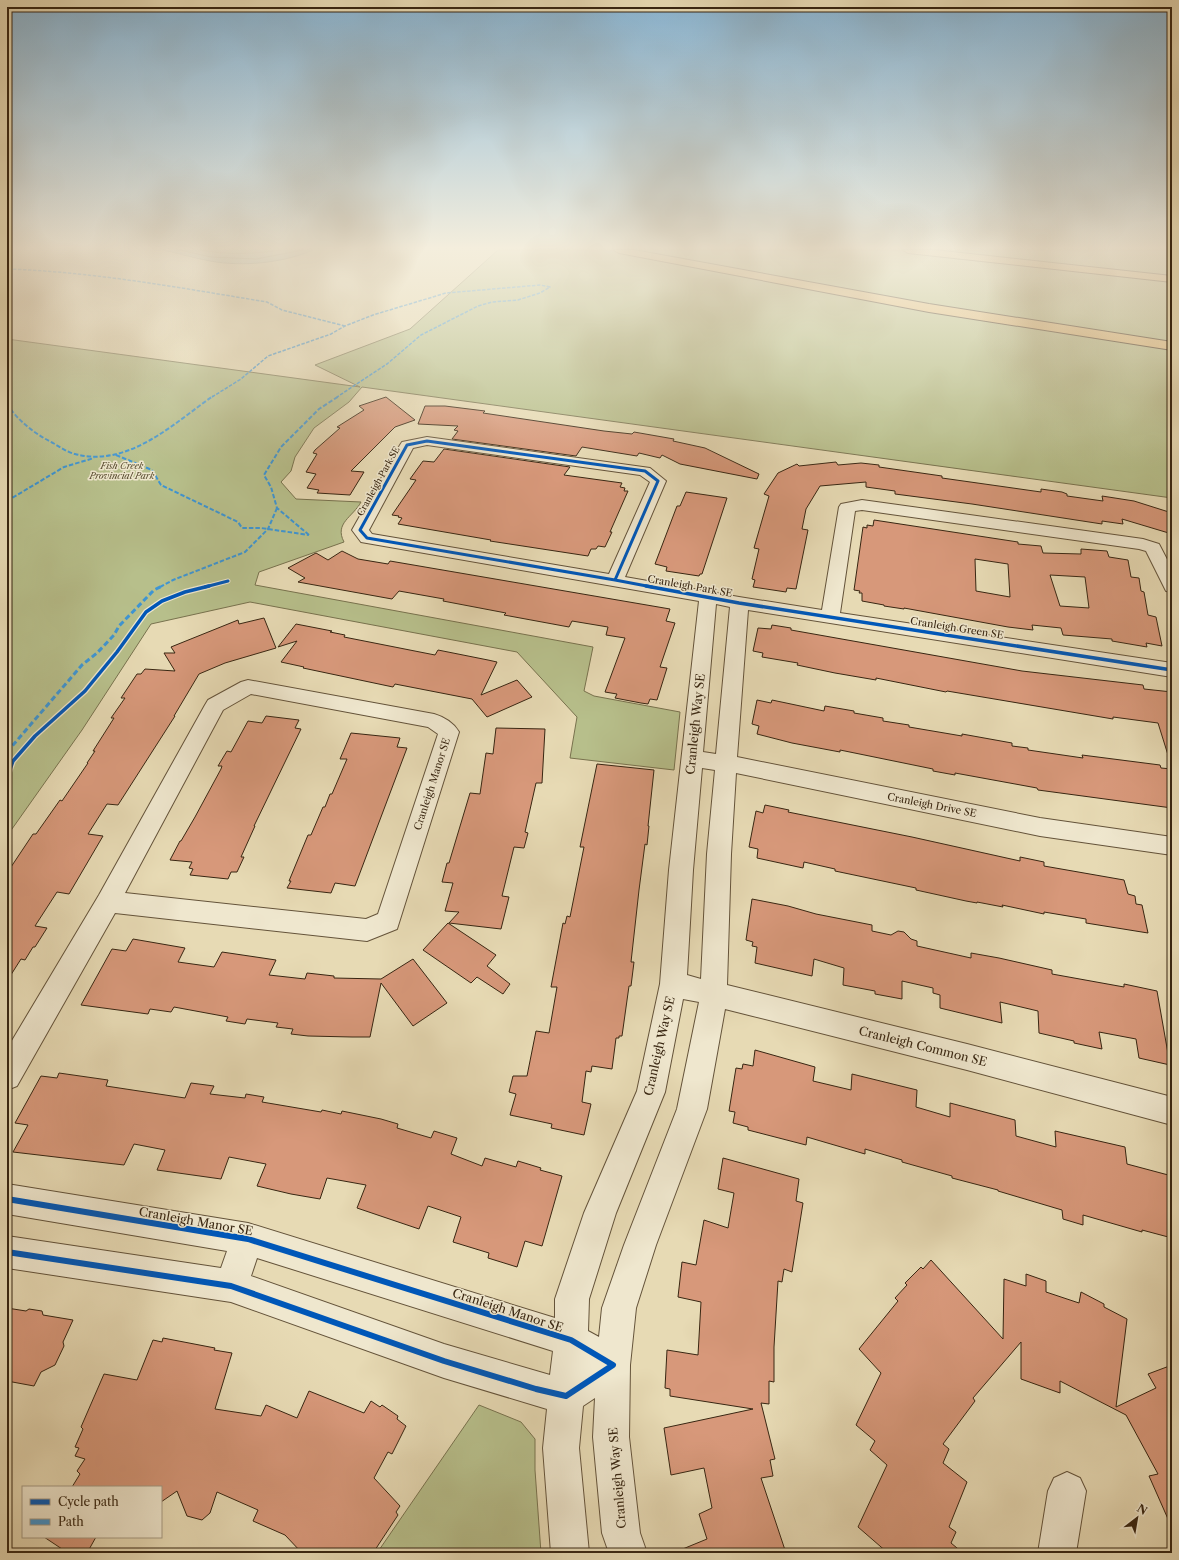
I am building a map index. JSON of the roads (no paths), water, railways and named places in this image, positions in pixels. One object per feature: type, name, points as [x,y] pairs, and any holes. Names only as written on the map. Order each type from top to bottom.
[{"type":"highway","points":[[1020,323],[1172,346]]},
{"type":"street","name":"Cranleigh Park SE","points":[[615,580],[658,481],[645,471],[427,441],[407,445],[360,530],[367,538],[615,580],[739,603]]},
{"type":"street","points":[[830,616],[847,507],[862,504],[1143,544],[1153,548],[1172,587]]},
{"type":"street","name":"Cranleigh Way SE","points":[[570,1553],[561,1448],[571,1340],[572,1299],[600,1213],[651,1092],[673,984],[681,870],[708,598]]},
{"type":"street","name":"Cranleigh Way SE","points":[[628,1553],[621,1533],[611,1437],[613,1365],[620,1308],[640,1245],[692,1109],[714,994],[719,854],[739,603]]},
{"type":"street","name":"Cranleigh Green SE","points":[[739,603],[1172,670]]},
{"type":"street","name":"Cranleigh Manor SE","points":[[7,1076],[108,902],[215,705],[248,687],[434,721],[449,732],[388,921],[367,930],[108,902]]},
{"type":"street","name":"Cranleigh Drive SE","points":[[692,759],[726,764],[1040,827],[1172,846]]},
{"type":"street","name":"Cranleigh Common SE","points":[[673,984],[1172,1111]]},
{"type":"street","name":"Cranleigh Manor SE","points":[[7,1199],[248,1239],[571,1340],[613,1365]]},
{"type":"street","name":"Cranleigh Manor SE","points":[[231,1286],[248,1239]]},
{"type":"street","points":[[7,1252],[231,1286],[444,1361],[536,1390],[566,1396],[613,1365]]},
{"type":"street","points":[[1057,1553],[1067,1491]]},
{"type":"park label","name":"Fish Creek Provincial Park","points":[[122,470]]}]
